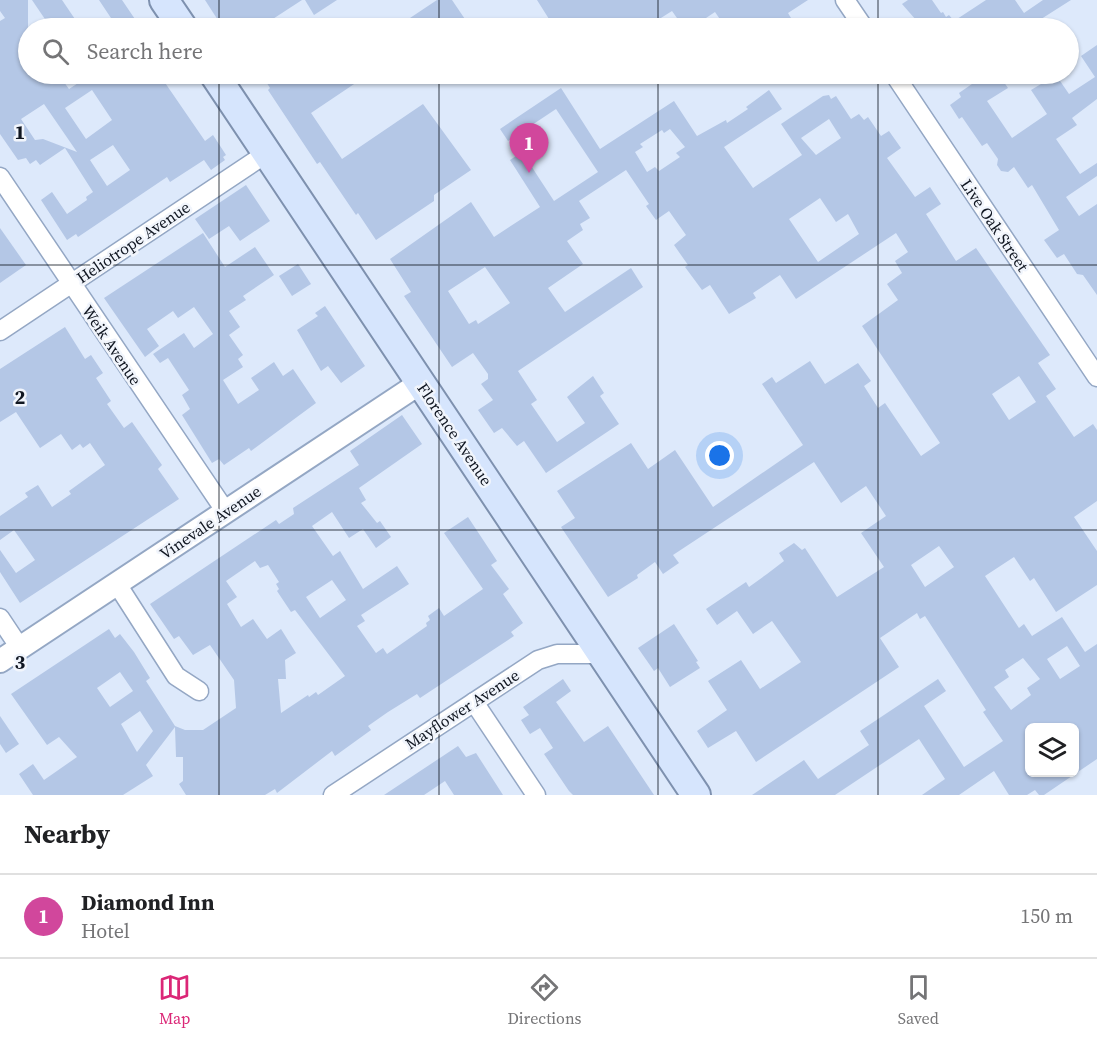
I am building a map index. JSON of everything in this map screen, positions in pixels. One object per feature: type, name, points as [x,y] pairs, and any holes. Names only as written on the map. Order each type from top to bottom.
[{"type":"main road","points":[[164,0],[176,18]]},
{"type":"main road","name":"Florence Avenue","points":[[220,84],[696,795]]},
{"type":"street","points":[[845,0],[857,18]]},
{"type":"street","name":"Live Oak Street","points":[[901,84],[1097,377]]},
{"type":"street","name":"Heliotrope Avenue","points":[[0,331],[267,153]]},
{"type":"street","name":"Weik Avenue","points":[[0,177],[226,512]]},
{"type":"street","name":"Vinevale Avenue","points":[[0,661],[420,383]]},
{"type":"street","points":[[117,584],[176,676],[199,692]]},
{"type":"street","points":[[0,618],[20,648]]},
{"type":"street","name":"Mayflower Avenue","points":[[333,795],[538,660],[557,654],[602,654]]},
{"type":"street","points":[[474,702],[536,795]]},
{"type":"building","points":[[0,0],[28,0],[28,18],[18,18],[18,84],[65,84],[69,89],[77,84],[166,84],[205,141],[213,135],[226,155],[223,157],[225,160],[211,170],[204,160],[170,182],[167,177],[78,237],[76,234],[67,240],[41,200],[52,192],[67,214],[87,200],[86,197],[93,192],[65,148],[40,165],[36,160],[30,164],[26,158],[18,160],[0,134],[0,21],[5,18],[0,11]],"holes":[[[92,90],[112,120],[86,139],[65,108]],[[44,104],[77,152],[43,139],[35,140],[21,119]],[[113,145],[130,170],[107,186],[90,160]]]},
{"type":"building","points":[[32,0],[62,0],[74,18],[44,18]]},
{"type":"building","points":[[99,0],[122,0],[134,18],[111,18]]},
{"type":"building","points":[[205,0],[302,0],[274,18],[217,18]]},
{"type":"building","points":[[305,0],[337,0],[314,15]]},
{"type":"building","points":[[437,0],[452,0],[464,18],[410,18]]},
{"type":"building","points":[[537,0],[808,0],[788,13],[791,18],[719,18],[715,12],[706,18],[677,18],[672,11],[661,18],[548,18]]},
{"type":"building","points":[[908,0],[932,0],[941,13],[952,18],[914,18],[902,4]]},
{"type":"building","points":[[986,0],[1015,0],[1024,13],[1043,0],[1071,0],[1043,18],[959,18]]},
{"type":"building","points":[[1097,45],[1097,99],[1072,118],[1077,125],[1056,139],[1080,174],[1097,163],[1097,176],[1066,197],[1079,216],[1097,204],[1097,295],[1083,275],[1077,274],[1064,254],[1057,258],[1044,240],[1059,230],[1032,185],[1028,188],[1014,167],[1008,172],[1001,171],[997,165],[998,159],[987,143],[982,146],[962,117],[959,119],[950,105],[961,97],[959,93],[972,84],[1005,84],[1008,88],[987,101],[1012,138],[1047,114],[1031,90],[1041,84],[1062,84],[1069,94],[1095,77],[1081,56]]},
{"type":"building","points":[[268,84],[354,84],[311,113],[342,159],[423,104],[471,170],[434,195],[434,201],[376,240],[320,162],[317,164],[268,90],[270,88]]},
{"type":"building","points":[[561,88],[600,149],[674,101],[697,136],[726,120],[727,123],[748,109],[746,107],[769,90],[782,109],[724,147],[753,188],[802,155],[781,124],[823,96],[829,95],[831,99],[836,96],[851,119],[859,114],[864,120],[868,117],[881,136],[889,131],[901,148],[887,158],[915,197],[930,187],[941,204],[926,214],[956,261],[976,248],[1050,355],[1038,363],[1056,389],[1046,396],[1074,437],[1093,424],[1097,430],[1097,501],[1074,517],[1097,551],[1097,585],[1056,612],[1034,578],[1030,581],[1014,557],[985,576],[1019,628],[1024,624],[1032,636],[1062,617],[1085,652],[1097,644],[1097,759],[1079,771],[1079,723],[1025,723],[1025,777],[1070,777],[1044,795],[1039,795],[1035,790],[1027,795],[1009,795],[994,771],[959,795],[922,795],[945,779],[919,739],[835,795],[752,795],[804,760],[818,779],[869,745],[860,731],[938,679],[946,691],[924,706],[964,767],[1003,741],[983,712],[986,710],[925,616],[920,619],[917,613],[880,638],[899,667],[756,762],[736,731],[708,748],[697,731],[727,710],[708,681],[741,660],[760,689],[801,662],[772,621],[753,634],[737,611],[717,625],[706,609],[746,582],[749,587],[767,574],[784,561],[779,553],[794,543],[802,550],[805,548],[837,597],[884,567],[861,533],[886,516],[866,486],[841,503],[814,462],[673,555],[679,563],[663,574],[655,562],[637,575],[638,578],[608,597],[561,527],[575,518],[557,491],[631,443],[648,469],[675,450],[713,507],[803,445],[762,384],[772,377],[776,383],[810,361],[825,384],[858,363],[871,381],[864,386],[878,408],[885,403],[921,456],[940,443],[862,326],[898,300],[887,284],[902,273],[895,261],[908,252],[896,233],[796,299],[780,275],[753,293],[756,298],[729,314],[710,285],[702,290],[685,267],[688,265],[674,245],[686,235],[669,211],[656,220],[646,206],[649,204],[626,170],[579,201],[590,218],[580,224],[583,230],[567,241],[583,264],[548,288],[565,312],[631,268],[643,287],[518,371],[537,400],[531,404],[557,442],[585,423],[567,397],[593,376],[604,393],[600,396],[619,424],[546,473],[524,441],[517,446],[502,428],[494,433],[478,410],[493,400],[481,384],[488,379],[488,374],[473,353],[452,367],[404,296],[411,292],[390,259],[471,202],[494,237],[540,207],[510,160],[522,152],[554,201],[598,172],[556,109],[508,141],[500,129]],"holes":[[[829,119],[841,138],[816,155],[801,138]],[[670,129],[685,147],[676,153],[680,157],[659,171],[655,167],[647,172],[635,152],[643,147],[640,144],[662,130],[664,133]],[[820,198],[836,222],[848,214],[859,234],[818,262],[789,219]],[[485,267],[510,303],[478,324],[476,320],[469,324],[448,291]],[[1019,376],[1036,402],[1009,420],[992,394]],[[939,546],[954,567],[925,587],[911,565]],[[1067,646],[1080,666],[1060,679],[1047,659]],[[1023,658],[1040,679],[1027,688],[1031,695],[1011,710],[994,687],[1009,677],[1005,670]]]},
{"type":"building","points":[[246,185],[270,221],[240,241],[229,226],[209,239],[195,219]]},
{"type":"building","points":[[0,228],[26,265],[0,283]]},
{"type":"building","points":[[203,233],[225,267],[255,247],[274,275],[243,296],[246,300],[229,311],[240,327],[229,335],[243,355],[238,359],[243,367],[223,380],[238,404],[259,390],[251,378],[274,362],[283,376],[293,369],[316,403],[251,451],[249,448],[224,465],[219,459],[212,463],[182,415],[190,409],[182,395],[189,390],[168,358],[160,363],[153,354],[184,333],[194,348],[213,334],[194,307],[178,318],[173,311],[147,329],[159,346],[145,357],[104,298]]},
{"type":"building","points":[[298,264],[311,284],[292,296],[279,276]]},
{"type":"building","points":[[325,306],[365,366],[341,383],[328,366],[321,371],[297,330],[318,316],[315,313]]},
{"type":"building","points":[[65,327],[85,359],[91,355],[103,373],[96,378],[111,401],[107,404],[124,428],[132,422],[162,465],[158,469],[179,499],[20,603],[0,572],[0,550],[16,573],[35,560],[14,530],[0,540],[0,516],[28,497],[25,493],[38,485],[52,507],[71,494],[69,491],[105,465],[90,443],[83,448],[80,444],[72,450],[61,434],[40,448],[16,412],[0,422],[0,369]]},
{"type":"building","points":[[402,415],[422,444],[359,488],[366,500],[361,503],[377,523],[380,521],[391,537],[376,548],[363,529],[349,538],[332,512],[312,526],[333,556],[340,551],[363,589],[397,566],[409,584],[361,615],[365,621],[357,626],[376,653],[383,648],[387,654],[427,626],[426,623],[430,620],[428,616],[439,608],[444,616],[483,589],[444,533],[468,517],[497,561],[491,565],[509,589],[503,594],[523,623],[511,632],[514,636],[420,698],[417,694],[388,712],[368,726],[371,730],[335,756],[332,751],[277,793],[275,789],[265,795],[186,795],[179,784],[183,781],[183,757],[176,757],[175,727],[146,765],[153,776],[123,795],[33,795],[19,774],[33,764],[44,780],[77,757],[59,737],[47,745],[11,694],[109,629],[115,638],[120,634],[134,652],[150,678],[146,681],[175,726],[185,730],[203,730],[236,708],[234,680],[210,645],[193,655],[179,636],[174,639],[150,604],[276,520],[279,524],[294,514],[293,508],[359,465],[350,451]],"holes":[[[255,561],[260,568],[268,565],[279,582],[276,584],[279,589],[277,591],[291,612],[295,610],[345,676],[318,695],[316,692],[309,697],[308,695],[281,713],[278,679],[286,679],[285,660],[296,653],[281,629],[267,639],[253,619],[241,627],[227,604],[237,597],[226,581]],[[332,580],[346,600],[320,618],[306,597]],[[120,672],[133,691],[110,707],[97,688]],[[140,711],[153,731],[137,752],[121,724]]]},
{"type":"building","points":[[674,624],[698,661],[696,662],[700,668],[670,687],[658,668],[654,671],[638,648]]},
{"type":"building","points":[[563,679],[571,691],[556,702],[584,742],[608,726],[654,795],[573,795],[569,791],[544,754],[553,748],[540,728],[530,734],[521,720],[529,715],[523,707]]},
{"type":"building","points":[[0,716],[19,744],[6,753],[0,744]]},
{"type":"building","points":[[458,746],[466,757],[476,753],[503,795],[454,795],[445,781],[424,795],[384,795]]},
{"type":"place","name":"Diamond Inn","points":[[529,173]]}]
